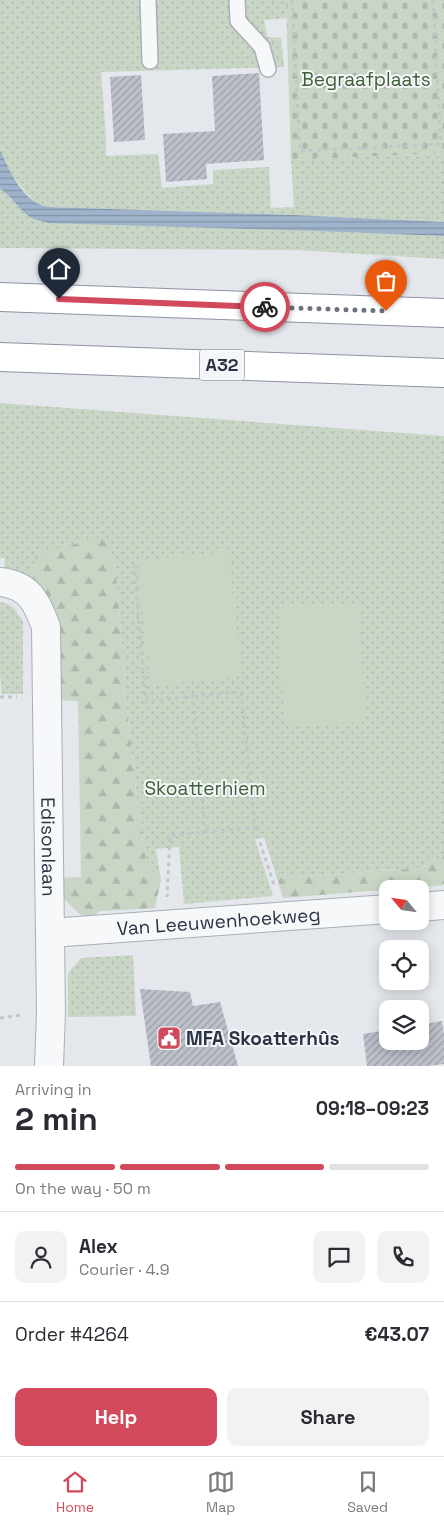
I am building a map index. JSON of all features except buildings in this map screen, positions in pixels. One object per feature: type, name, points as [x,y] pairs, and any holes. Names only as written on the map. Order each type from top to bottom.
[{"type":"highway","points":[[0,297],[444,313]]},
{"type":"highway","name":"A32","points":[[0,357],[444,373]]},
{"type":"street","name":"Edisonlaan","points":[[0,582],[18,586],[29,594],[36,601],[46,627],[51,1012],[49,1066]]},
{"type":"street","points":[[429,906],[444,905]]},
{"type":"street","name":"Van Leeuwenhoekweg","points":[[50,933],[379,910]]},
{"type":"lane","points":[[148,0],[150,61]]},
{"type":"lane","points":[[237,0],[238,21],[262,47],[268,69]]},
{"type":"path","points":[[292,0],[300,151],[443,144],[433,0]]},
{"type":"path","points":[[134,564],[146,702],[241,692],[255,827],[284,917]]},
{"type":"path","points":[[193,696],[205,832]]},
{"type":"path","points":[[165,925],[170,836],[255,827]]},
{"type":"green space","points":[[0,0],[286,0],[287,18],[264,20],[267,37],[281,38],[284,67],[101,72],[106,156],[158,154],[162,188],[213,184],[213,170],[269,167],[271,208],[294,207],[291,160],[444,153],[444,222],[39,205],[26,193],[11,174],[0,150]]},
{"type":"green space","name":"Begraafplaats","points":[[286,0],[444,0],[444,153],[291,160]]},
{"type":"green space","points":[[0,189],[6,192],[26,214],[444,236],[444,259],[295,250],[0,248]]},
{"type":"green space","name":"Skoatterhiem","points":[[0,403],[444,436],[444,855],[422,868],[277,878],[264,838],[255,839],[273,896],[184,904],[179,847],[156,849],[161,880],[146,861],[137,801],[126,697],[115,562],[108,551],[105,537],[89,542],[27,577],[4,570],[5,558],[0,558]]},
{"type":"green space","points":[[105,536],[108,551],[115,562],[126,697],[137,801],[146,860],[161,880],[155,908],[100,911],[91,918],[85,919],[59,894],[59,878],[81,877],[78,701],[58,700],[27,577],[37,554]]},
{"type":"green space","points":[[228,551],[242,676],[151,686],[137,561]]},
{"type":"green space","points":[[0,602],[13,607],[23,621],[23,694],[2,694],[0,676]]},
{"type":"green space","points":[[359,603],[365,722],[284,726],[279,607]]},
{"type":"green space","points":[[444,855],[444,885],[429,886],[429,880],[379,880],[379,890],[283,898],[277,878],[422,868]]},
{"type":"green space","points":[[133,955],[136,1016],[68,1017],[68,973],[81,958]]},
{"type":"water","points":[[0,150],[20,188],[32,200],[45,206],[444,222],[444,236],[49,223],[29,216],[0,189]]},
{"type":"way so far","points":[[265,307],[386,311]]},
{"type":"place","name":"MFA Skoatterhûs","points":[[169,1038]]},
{"type":"route","points":[[59,299],[265,307]]}]
